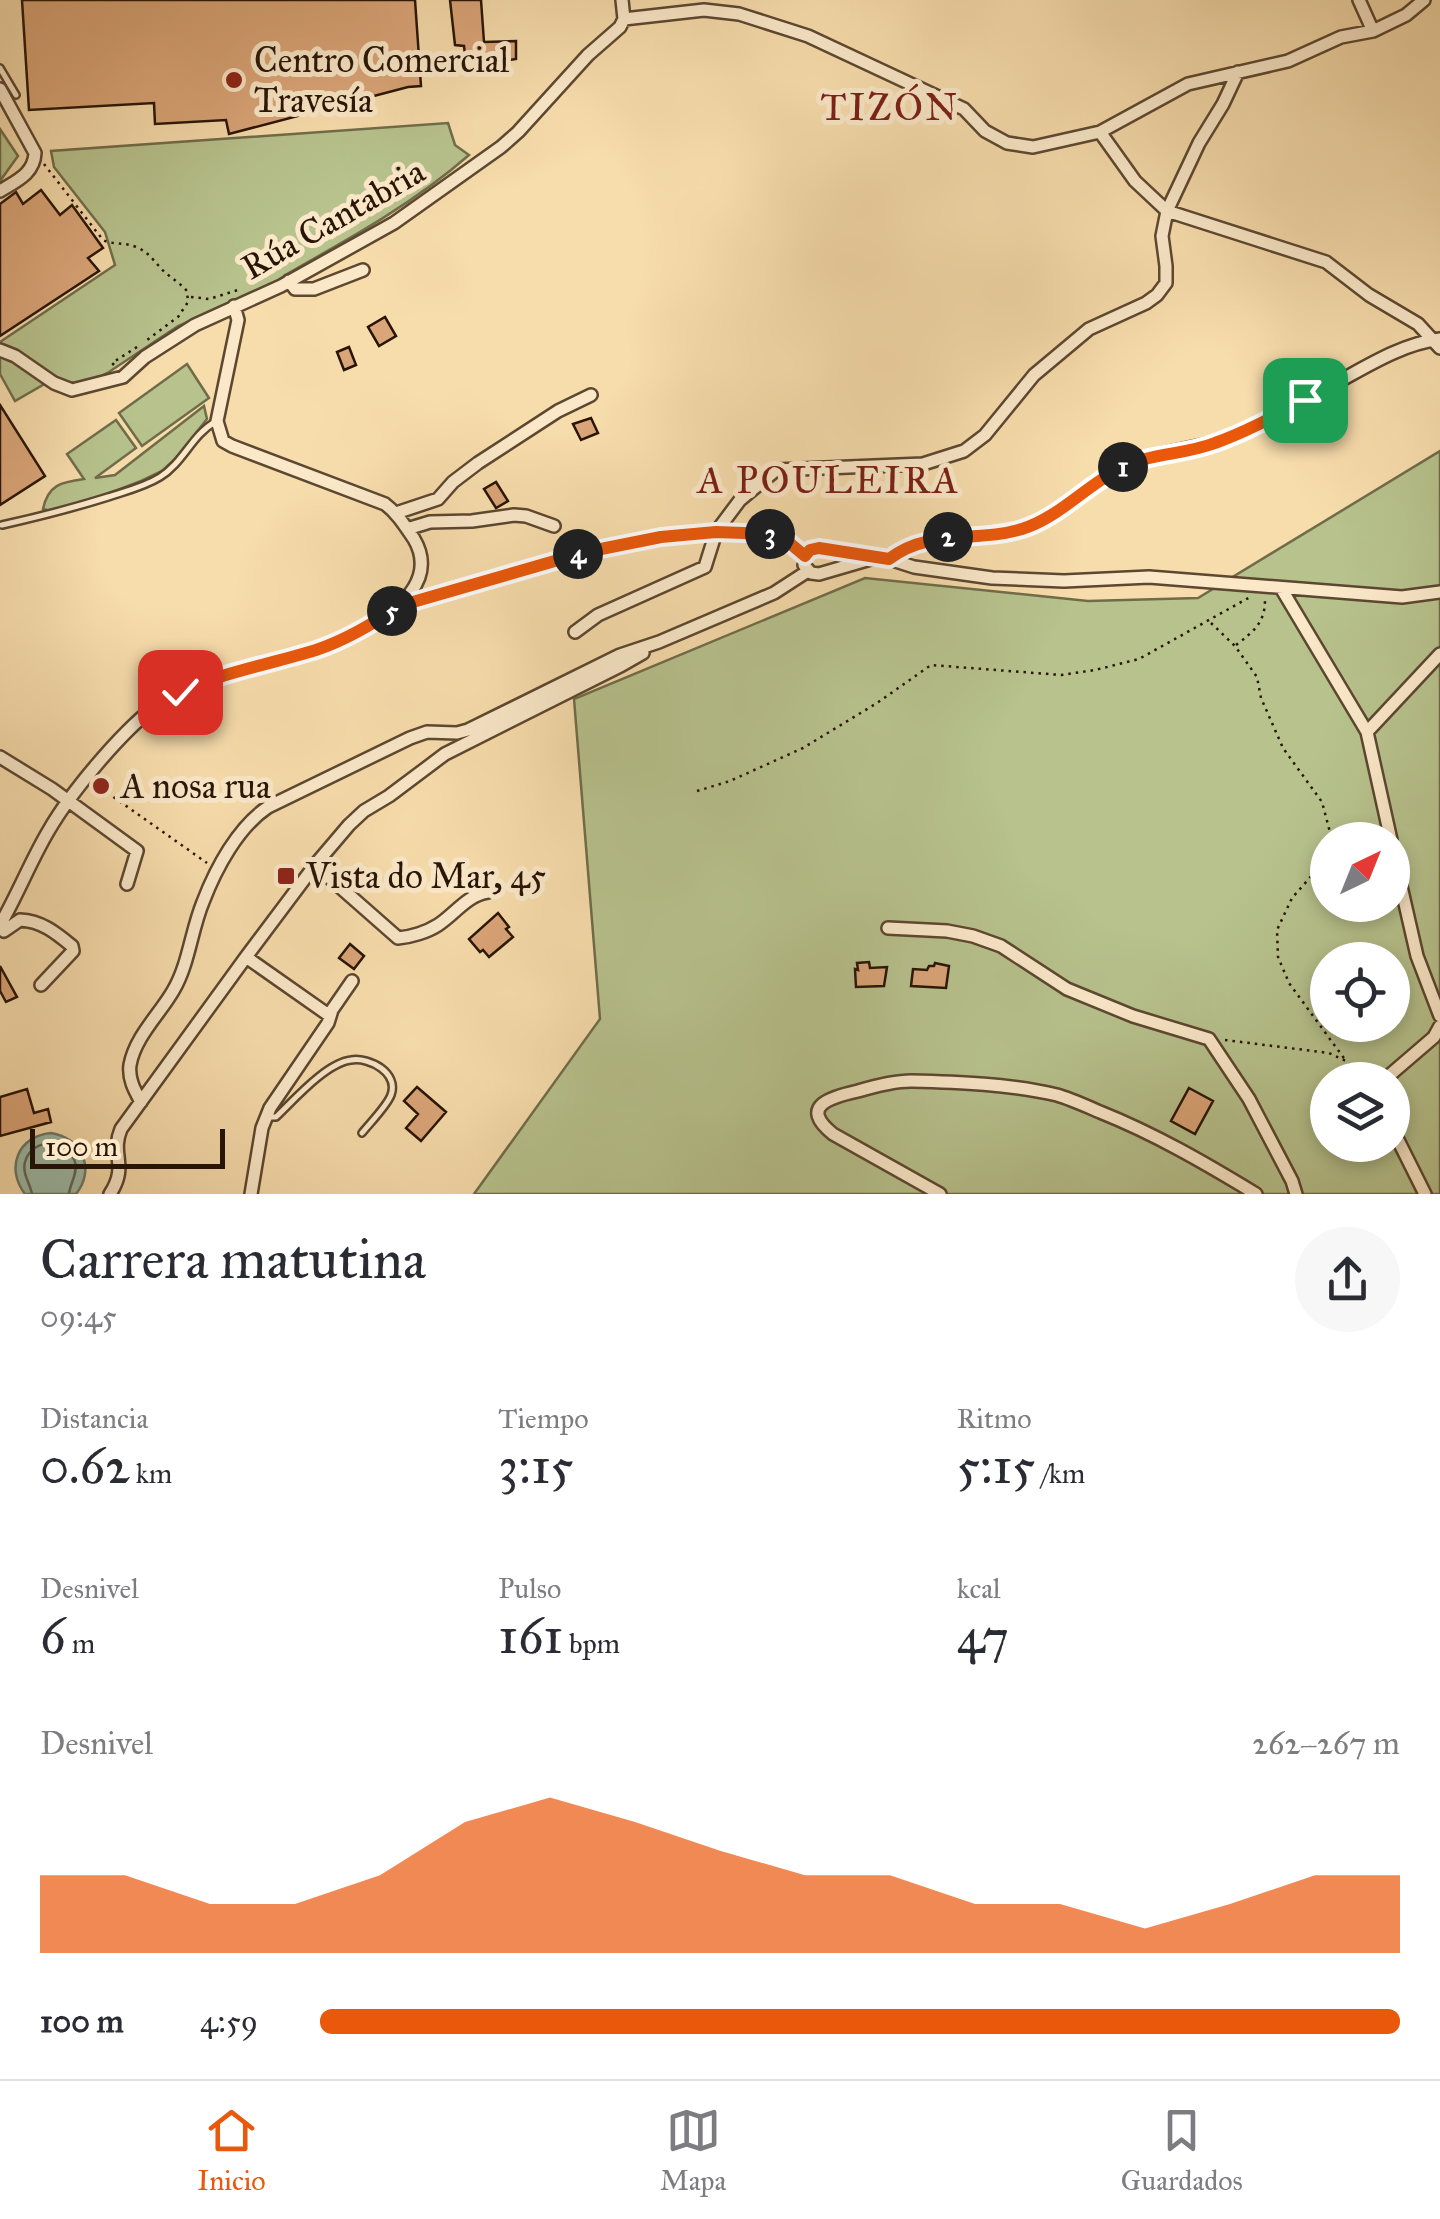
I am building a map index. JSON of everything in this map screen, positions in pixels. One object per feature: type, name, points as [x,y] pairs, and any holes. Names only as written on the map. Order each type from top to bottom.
[{"type":"street","points":[[622,0],[624,18],[704,10],[739,14],[808,36],[964,109],[985,131],[1007,143],[1033,147],[1100,132],[1188,84],[1288,61],[1342,36],[1373,31],[1406,15],[1424,0]]},
{"type":"street","points":[[1359,0],[1373,31]]},
{"type":"street","name":"Rúa Cantabria","points":[[217,420],[238,320],[234,306],[290,281],[394,224],[501,147],[588,55],[620,27],[624,18]]},
{"type":"street","points":[[575,632],[598,615],[705,567],[716,532],[740,500],[776,470],[923,464],[964,451],[986,435],[1034,375],[1088,329],[1146,304],[1166,283],[1162,236],[1167,212],[1191,158],[1238,72]]},
{"type":"street","points":[[0,89],[35,153],[30,170],[0,191]]},
{"type":"street","points":[[1100,132],[1135,182],[1167,212],[1326,262],[1369,295],[1418,324],[1438,343]]},
{"type":"street","points":[[290,281],[295,289],[314,290],[363,270]]},
{"type":"street","points":[[0,350],[72,390],[123,382],[144,358],[171,339],[234,306]]},
{"type":"street","points":[[1438,343],[1420,342],[1396,351],[1212,445],[1145,459],[1118,469],[1032,525],[1006,533],[926,540],[884,558],[816,574],[804,564],[805,556],[814,548],[884,558],[914,567],[992,578],[1064,582],[1149,577],[1402,597],[1440,592]]},
{"type":"street","points":[[396,513],[438,498],[478,463],[558,411],[591,395]]},
{"type":"street","points":[[217,420],[224,441],[232,446],[362,494],[396,513],[421,552],[423,563],[418,582],[399,606]]},
{"type":"street","points":[[407,530],[430,522],[472,522],[514,515],[554,526]]},
{"type":"street","points":[[42,985],[73,951],[72,946],[34,921],[20,920],[4,932],[0,926],[48,832],[69,800],[131,729],[162,702],[188,688],[318,649],[368,626],[399,606],[614,545],[661,537],[752,532],[778,536],[805,556]]},
{"type":"street","points":[[823,549],[830,562],[825,572]]},
{"type":"street","points":[[141,1102],[130,1074],[133,1056],[174,991],[203,902],[218,871],[254,816],[410,738],[468,730],[620,654],[660,642],[774,593],[808,571]]},
{"type":"street","points":[[1280,588],[1367,732],[1387,822]]},
{"type":"street","points":[[110,1194],[120,1168],[116,1139],[314,865],[364,811],[434,760],[660,642]]},
{"type":"street","points":[[1367,732],[1440,654]]},
{"type":"street","points":[[437,732],[459,747]]},
{"type":"street","points":[[0,757],[69,800],[137,851],[127,884]]},
{"type":"street","points":[[314,865],[398,938],[435,927],[472,898],[488,892]]},
{"type":"street","points":[[1409,922],[1417,956],[1440,1016]]},
{"type":"street","points":[[888,928],[973,936],[1001,946],[1067,989],[1132,1016],[1209,1039],[1249,1099],[1296,1194]]},
{"type":"street","points":[[246,956],[330,1016]]},
{"type":"street","points":[[251,1194],[262,1128],[270,1108],[352,981]]},
{"type":"street","points":[[1405,1062],[1434,1037],[1440,1026]]},
{"type":"street","points":[[940,1194],[833,1134],[820,1120],[820,1106],[831,1098],[908,1081],[1003,1086],[1058,1096],[1192,1154],[1256,1194]]},
{"type":"street","points":[[1409,1162],[1425,1194]]},
{"type":"lane","points":[[0,68],[16,94]]},
{"type":"lane","points":[[2,526],[142,486],[164,475],[200,433],[217,420]]},
{"type":"lane","points":[[266,1117],[276,1117],[330,1068],[350,1060],[368,1062],[390,1077],[391,1095],[362,1133]]},
{"type":"path","points":[[43,163],[103,240],[146,252],[189,296],[178,318],[112,362],[123,382]]},
{"type":"path","points":[[189,296],[209,299],[243,289]]},
{"type":"path","points":[[697,791],[730,781],[803,748],[878,703],[931,665],[1061,675],[1095,670],[1139,658],[1242,604],[1266,587]]},
{"type":"path","points":[[1235,646],[1257,629],[1265,614],[1266,587]]},
{"type":"path","points":[[1209,620],[1235,646],[1256,676],[1261,698],[1283,748],[1322,802],[1327,822]]},
{"type":"path","points":[[94,783],[218,871]]},
{"type":"path","points":[[1310,878],[1292,898],[1278,930],[1278,956],[1289,983],[1346,1061]]},
{"type":"path","points":[[1209,1039],[1300,1048],[1330,1053],[1346,1061]]},
{"type":"green space","points":[[448,123],[455,145],[469,155],[380,220],[274,285],[178,326],[81,386],[72,387],[55,378],[15,401],[0,374],[0,342],[115,265],[105,232],[54,167],[51,151]]},
{"type":"green space","points":[[0,129],[18,156],[0,181]]},
{"type":"green space","points":[[187,364],[209,398],[142,446],[119,413]]},
{"type":"green space","points":[[204,406],[207,419],[162,471],[58,513],[43,509],[48,495],[57,486],[84,479],[67,454],[116,420],[136,448],[95,478],[115,475]]},
{"type":"green space","points":[[1440,451],[1440,1194],[474,1194],[600,1019],[574,699],[865,578],[1088,601],[1198,598]]},
{"type":"water","points":[[51,1133],[71,1141],[83,1156],[82,1184],[76,1194],[25,1194],[16,1174],[18,1155],[30,1140]]},
{"type":"building","name":"Centro Comercial Travesía","points":[[22,0],[415,0],[421,86],[229,134],[226,120],[155,124],[154,103],[29,110]]},
{"type":"building","points":[[450,0],[481,0],[484,42],[516,41],[516,59],[498,62],[498,71],[467,72],[464,46],[455,45]]},
{"type":"building","points":[[41,190],[60,215],[72,205],[103,248],[88,258],[99,271],[0,336],[0,204],[16,192],[23,204]]},
{"type":"building","points":[[385,317],[396,336],[379,346],[368,327]]},
{"type":"building","points":[[349,347],[356,365],[344,370],[337,352]]},
{"type":"building","points":[[0,405],[45,476],[0,505]]},
{"type":"building","points":[[591,418],[598,433],[581,440],[573,424]]},
{"type":"building","points":[[496,482],[508,501],[496,508],[484,489]]},
{"type":"building","points":[[498,913],[513,937],[489,957],[469,939]]},
{"type":"building","points":[[350,944],[364,956],[354,969],[339,958]]},
{"type":"building","points":[[869,962],[870,968],[887,967],[884,986],[856,987],[857,963]]},
{"type":"building","points":[[935,963],[949,966],[946,988],[911,986],[913,969],[927,970]]},
{"type":"building","points":[[0,966],[17,997],[6,1002],[0,991]]},
{"type":"building","points":[[417,1087],[446,1112],[421,1141],[406,1128],[418,1114],[404,1101]]},
{"type":"building","points":[[1189,1088],[1213,1101],[1195,1134],[1171,1121]]},
{"type":"building","points":[[27,1089],[34,1113],[48,1109],[51,1122],[0,1136],[0,1097]]},
{"type":"place","name":"Centro Comercial Travesía","points":[[234,80]]},
{"type":"place","name":"A nosa rua","points":[[101,786]]},
{"type":"place","name":"Vista do Mar, 45","points":[[286,876]]},
{"type":"district","name":"TIZÓN","points":[[890,107]]},
{"type":"district","name":"A POULEIRA","points":[[829,480]]},
{"type":"route","points":[[180,692],[341,640],[399,606],[614,545],[685,534],[752,532],[786,540],[805,556],[819,548],[889,559],[926,540],[1020,530],[1052,514],[1118,469],[1145,459],[1212,445],[1305,400]]}]
